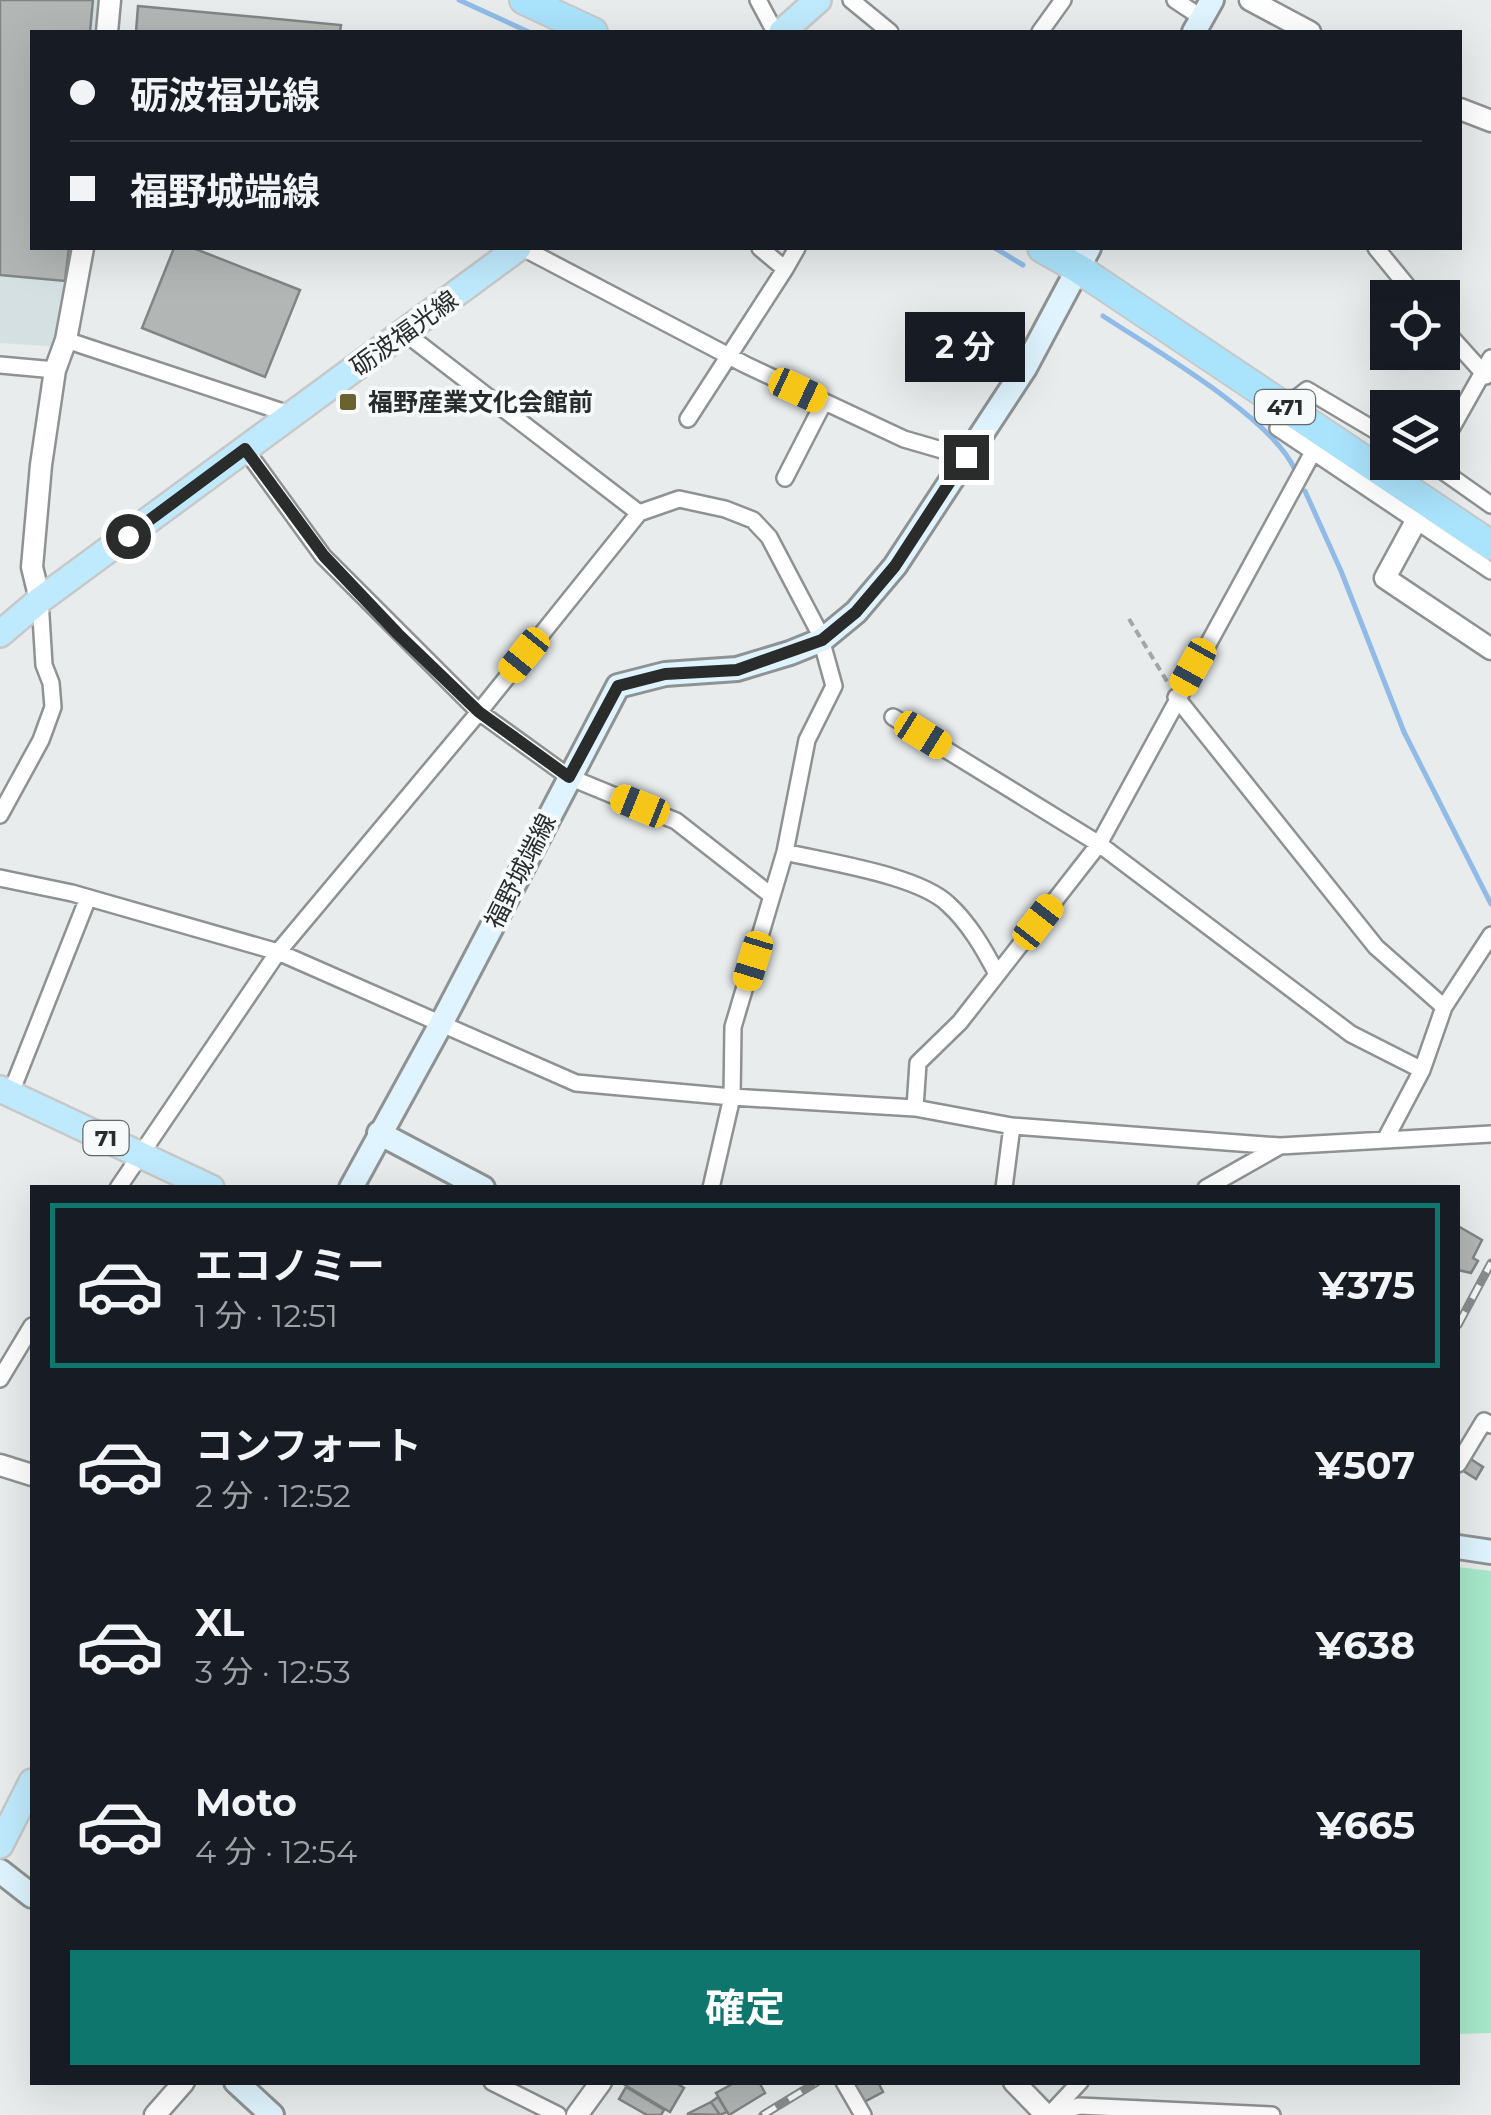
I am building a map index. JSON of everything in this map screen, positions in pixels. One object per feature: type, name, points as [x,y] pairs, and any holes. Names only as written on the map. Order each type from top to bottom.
[{"type":"highway","points":[[524,0],[590,30]]},
{"type":"highway","name":"471","points":[[1050,250],[1084,258],[1285,407],[1491,545]]},
{"type":"main road","points":[[780,30],[818,0]]},
{"type":"main road","name":"砺波福光線","points":[[0,634],[40,600],[518,250]]},
{"type":"main road","name":"福野城端線","points":[[353,1185],[618,686],[665,674],[737,670],[822,640],[856,612],[895,566],[1025,368],[1084,258]]},
{"type":"main road","name":"71","points":[[5,1092],[205,1185]]},
{"type":"main road","points":[[379,1133],[477,1185]]},
{"type":"main road","points":[[1460,1547],[1491,1552]]},
{"type":"main road","points":[[0,1844],[30,1786]]},
{"type":"main road","points":[[0,1871],[30,1894]]},
{"type":"main road","points":[[239,2085],[272,2115]]},
{"type":"street","points":[[107,30],[110,0]]},
{"type":"street","points":[[758,0],[777,30]]},
{"type":"street","points":[[851,0],[888,30]]},
{"type":"street","points":[[1041,30],[1063,0]]},
{"type":"street","points":[[1175,0],[1202,17]]},
{"type":"street","points":[[1250,0],[1306,30]]},
{"type":"street","points":[[1462,110],[1491,121]]},
{"type":"street","points":[[0,815],[41,740],[53,707],[52,683],[44,666],[40,600],[32,567],[54,370],[66,340],[83,250]]},
{"type":"street","points":[[525,250],[729,356],[904,440],[966,457]]},
{"type":"street","points":[[762,250],[785,270]]},
{"type":"street","points":[[688,419],[796,250]]},
{"type":"street","points":[[1378,250],[1403,280]]},
{"type":"street","points":[[406,332],[638,513]]},
{"type":"street","points":[[66,340],[292,415]]},
{"type":"street","points":[[1460,348],[1486,376]]},
{"type":"street","points":[[1460,417],[1486,376],[1491,358]]},
{"type":"street","points":[[0,365],[54,370]]},
{"type":"street","points":[[1370,427],[1307,390],[1285,407],[1278,428],[1491,572]]},
{"type":"street","points":[[786,478],[824,402]]},
{"type":"street","points":[[245,449],[324,556],[479,712],[569,777],[676,821],[772,896]]},
{"type":"street","points":[[915,1108],[918,1062],[960,1022],[1099,844],[1313,452]]},
{"type":"street","points":[[1456,480],[1491,505]]},
{"type":"street","points":[[120,1185],[278,952],[479,712],[638,513],[679,499],[726,509],[753,520],[769,537],[822,640],[834,686],[806,740],[785,852],[733,1026],[732,1097],[712,1185]]},
{"type":"street","points":[[1416,521],[1385,578],[1491,649]]},
{"type":"street","points":[[1176,698],[1376,948],[1444,1007]]},
{"type":"street","points":[[893,717],[1099,844],[1351,1034],[1422,1070]]},
{"type":"street","points":[[785,852],[913,884],[946,902],[980,944],[997,974]]},
{"type":"street","points":[[0,878],[88,898],[278,952],[576,1083],[915,1108],[1012,1126],[1280,1146],[1491,1134]]},
{"type":"street","points":[[5,1092],[88,898]]},
{"type":"street","points":[[1385,1140],[1422,1070],[1444,1007],[1491,935]]},
{"type":"street","points":[[1004,1185],[1012,1126]]},
{"type":"street","points":[[1211,1185],[1280,1146]]},
{"type":"street","points":[[0,1379],[30,1329]]},
{"type":"street","points":[[1460,1461],[1484,1421],[1491,1425]]},
{"type":"street","points":[[0,1464],[30,1474]]},
{"type":"street","points":[[155,2115],[181,2085]]},
{"type":"street","points":[[498,2085],[558,2115]]},
{"type":"street","points":[[577,2115],[599,2085]]},
{"type":"street","points":[[846,2085],[863,2115]]},
{"type":"street","points":[[1017,2085],[1049,2115]]},
{"type":"street","points":[[1049,2115],[1077,2085]]},
{"type":"street","points":[[1049,2115],[1079,2106],[1272,2115]]},
{"type":"path","points":[[1129,618],[1176,698]]},
{"type":"shaded area","points":[[0,0],[100,0],[96,30],[30,30],[30,250],[73,250],[62,347],[0,343]]},
{"type":"green space","points":[[1460,1567],[1491,1571],[1491,2033],[1460,2034]]},
{"type":"building","points":[[0,0],[93,0],[90,30],[30,30],[30,250],[69,250],[65,281],[0,275]]},
{"type":"building","points":[[138,6],[341,25],[340,30],[136,30]]},
{"type":"building","points":[[173,250],[198,250],[300,290],[265,377],[142,328]]},
{"type":"building","points":[[1460,1227],[1482,1240],[1471,1273],[1460,1270]]},
{"type":"building","points":[[1469,1458],[1483,1467],[1476,1479],[1462,1470]]},
{"type":"building","points":[[625,2085],[680,2085],[684,2088],[670,2112]]},
{"type":"building","points":[[731,2085],[761,2085],[765,2093],[729,2115],[716,2093]]},
{"type":"building","points":[[853,2085],[880,2085],[883,2092],[862,2103]]},
{"type":"building","points":[[626,2087],[664,2110],[661,2115],[647,2115],[619,2099]]},
{"type":"building","points":[[718,2097],[727,2112],[720,2115],[711,2102]]},
{"type":"building","points":[[711,2102],[720,2115],[687,2114]]},
{"type":"waterway","points":[[459,0],[525,30]]},
{"type":"waterway","points":[[998,250],[1023,265]]},
{"type":"waterway","points":[[1103,316],[1237,407],[1262,428],[1295,470]]},
{"type":"waterway","points":[[1305,491],[1404,732],[1491,904]]},
{"type":"railway","points":[[1460,1321],[1491,1263]]},
{"type":"railway","points":[[763,2115],[812,2085]]},
{"type":"place","name":"福野産業文化会館前","points":[[348,402]]},
{"type":"route","points":[[128,536],[245,449],[324,556],[398,634],[479,712],[569,777],[618,686],[665,674],[737,670],[822,640],[856,612],[895,566],[966,457]]}]
